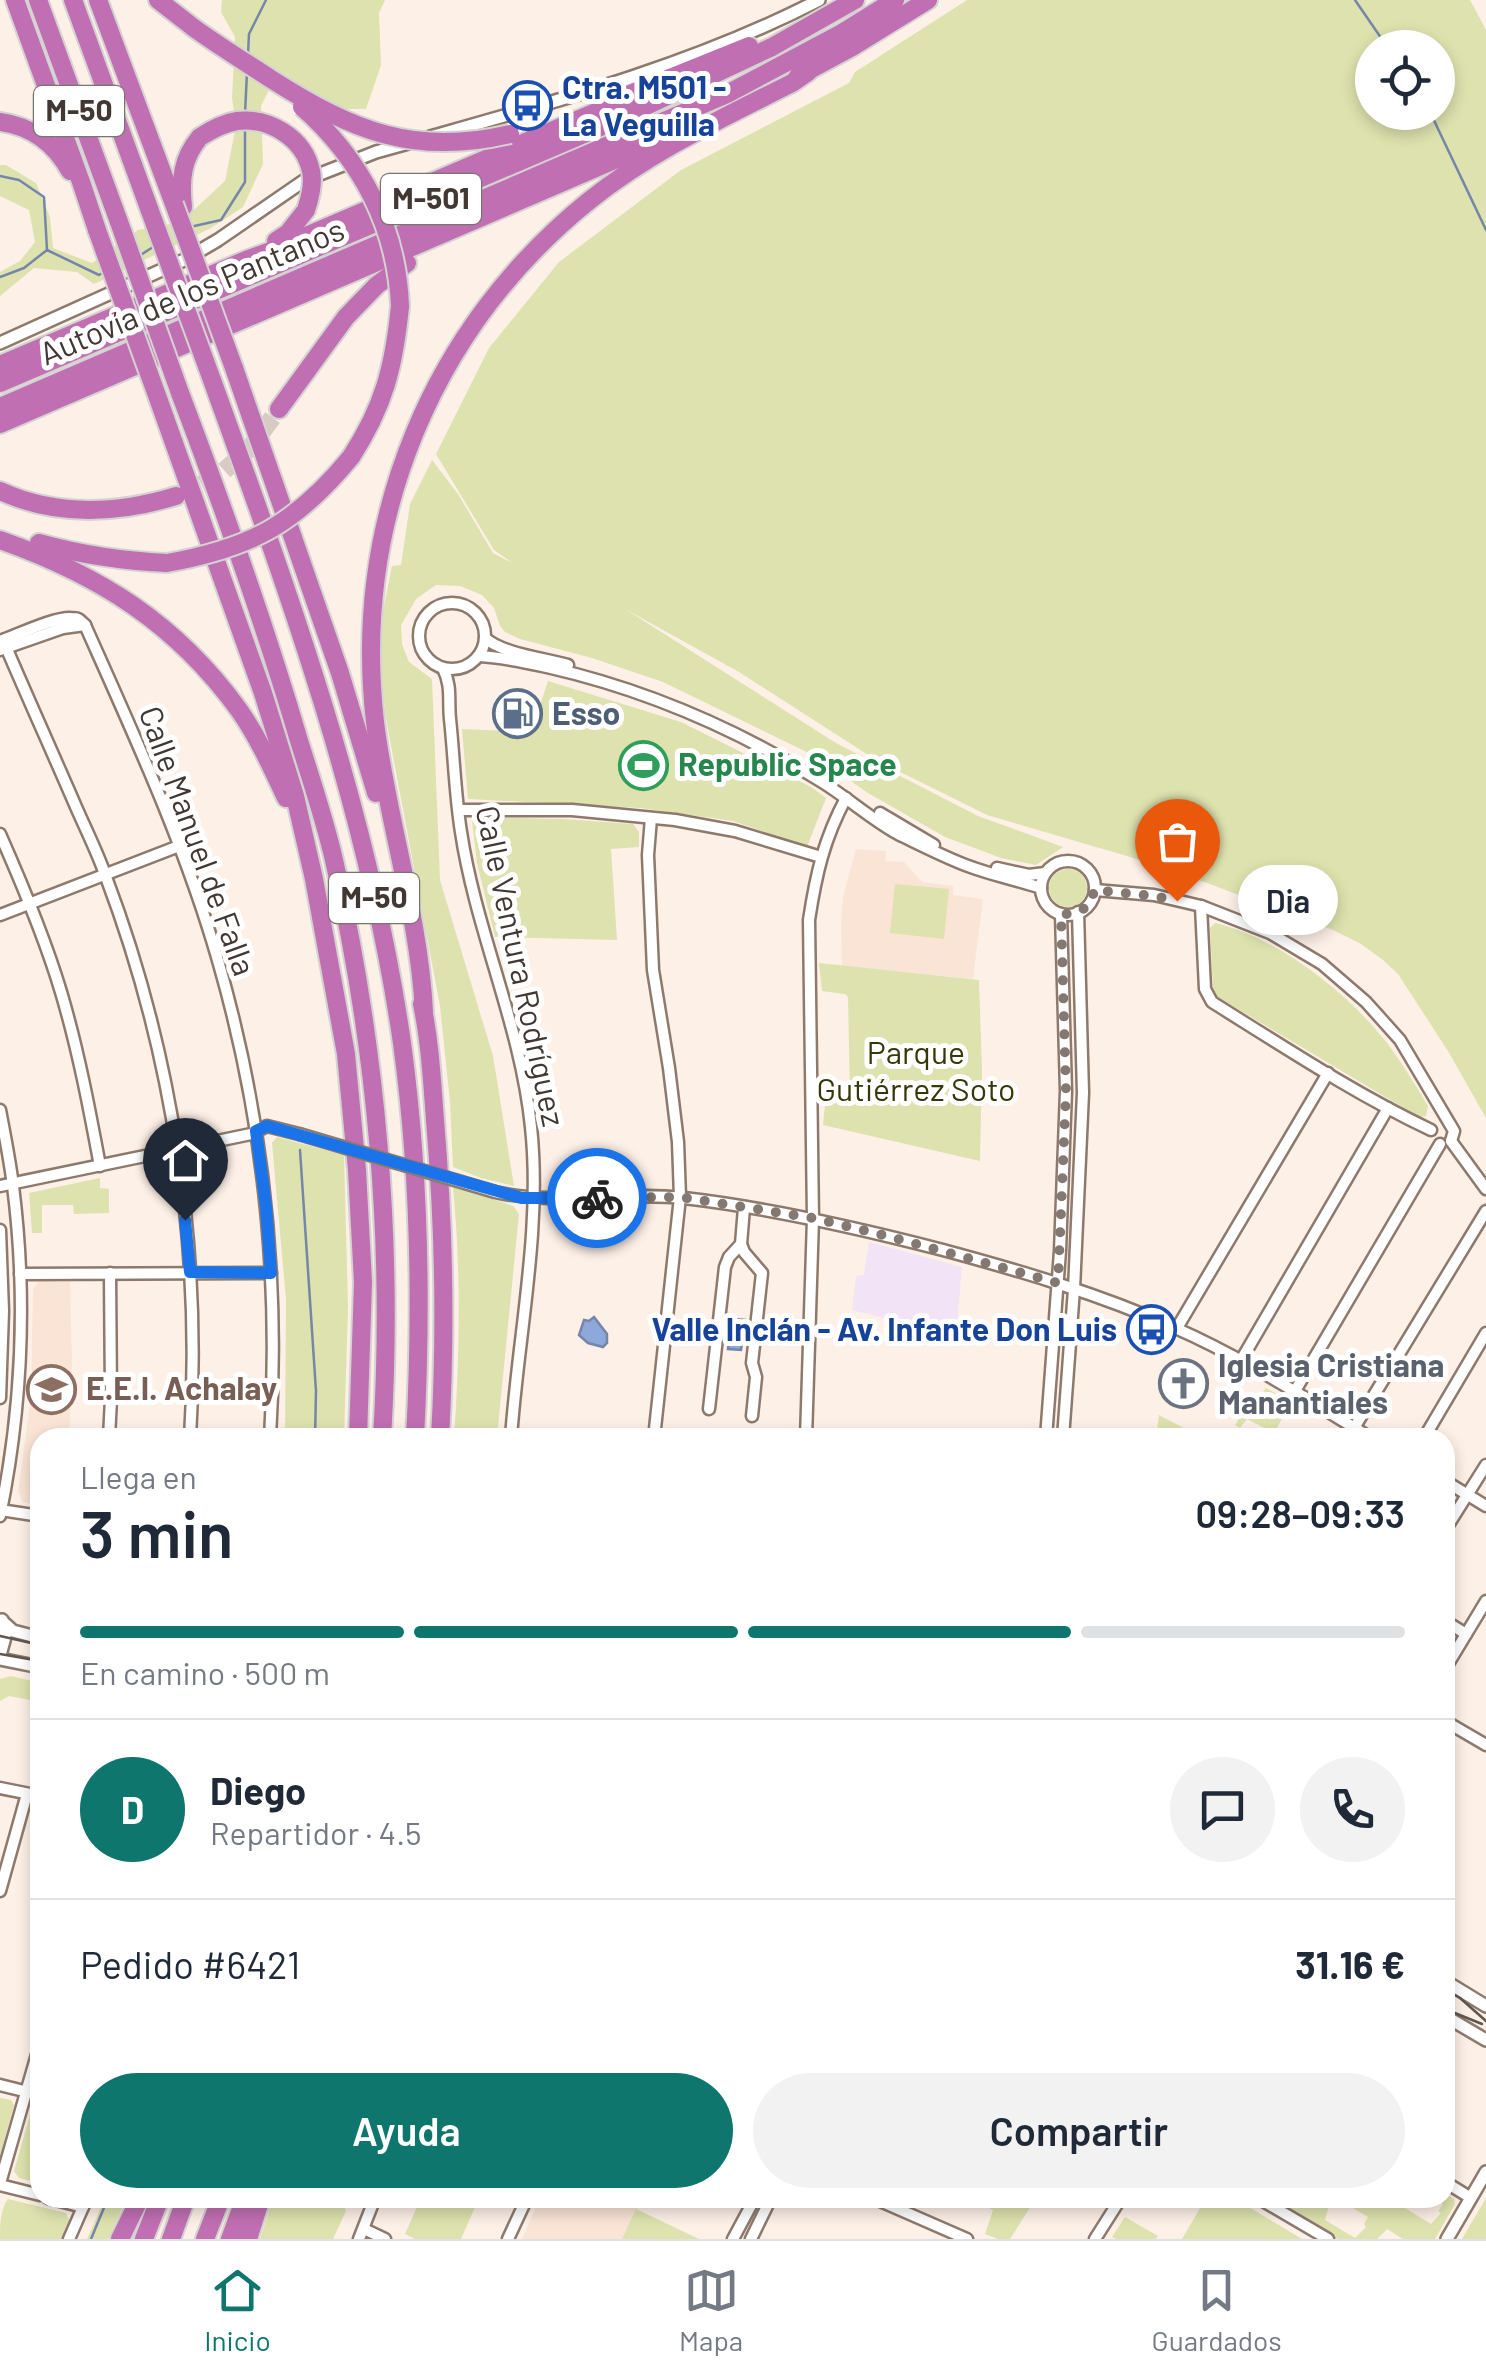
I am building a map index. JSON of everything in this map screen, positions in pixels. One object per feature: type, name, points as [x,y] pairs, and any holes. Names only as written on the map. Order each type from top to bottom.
[{"type":"highway","name":"M-50","points":[[15,0],[263,692],[314,879]]},
{"type":"highway","name":"M-50","points":[[38,0],[229,523],[284,687],[333,857],[369,1051],[383,1188],[387,1292],[383,1428]]},
{"type":"highway","name":"M-50","points":[[72,0],[318,680],[347,781],[383,934],[402,1044],[418,1235],[420,1324],[415,1428]]},
{"type":"highway","name":"M-50","points":[[98,0],[234,368]]},
{"type":"highway","points":[[0,536],[124,562],[166,563],[207,556],[244,543],[314,499],[351,457],[384,398],[396,346],[399,279],[382,216],[362,177],[349,156],[298,103],[158,0]]},
{"type":"highway","points":[[0,365],[597,112],[767,38],[840,1],[855,0]]},
{"type":"highway","name":"Autovía de los Pantanos","points":[[0,383],[605,124],[805,30],[855,0]]},
{"type":"highway","name":"Autovía de los Pantanos","points":[[0,407],[727,94],[842,33],[894,0]]},
{"type":"highway","points":[[0,424],[734,108],[808,72],[928,0]]},
{"type":"highway","points":[[214,42],[337,118],[387,136],[446,143],[489,139],[631,95]]},
{"type":"highway","points":[[440,1428],[443,1248],[437,1140],[422,982],[383,775],[372,670],[372,614],[380,548],[398,476],[420,416],[465,337],[526,259],[591,199],[651,157],[808,72]]},
{"type":"highway","points":[[246,260],[288,233],[306,210],[312,191],[311,171],[304,152],[292,137],[276,127],[238,121],[200,137],[182,170],[182,198],[229,338],[234,368],[372,777],[424,1012]]},
{"type":"highway","points":[[0,122],[30,130],[56,149],[90,212]]},
{"type":"highway","points":[[279,409],[346,316],[377,286],[425,249],[494,213]]},
{"type":"highway","points":[[0,491],[37,504],[93,511],[121,510],[176,496]]},
{"type":"highway","points":[[0,536],[103,584],[149,616],[206,670],[240,712],[286,798],[314,879],[346,1054],[358,1170],[363,1282],[358,1428]]},
{"type":"highway","points":[[120,2239],[135,2208]]},
{"type":"highway","points":[[144,2239],[156,2208]]},
{"type":"highway","points":[[171,2239],[182,2208]]},
{"type":"highway","points":[[205,2239],[217,2208]]},
{"type":"highway","points":[[230,2239],[241,2208]]},
{"type":"highway","points":[[248,2239],[258,2208]]},
{"type":"highway","points":[[258,2239],[266,2208]]},
{"type":"street","points":[[0,343],[184,260],[283,194],[333,168],[589,91],[696,54],[816,0]]},
{"type":"street","points":[[464,667],[443,668],[428,660],[422,651],[419,628],[431,610],[442,604],[464,605],[474,611],[485,638],[492,644],[612,677],[758,738],[936,846],[1012,872],[1045,874]]},
{"type":"street","name":"Calle Manuel de Falla","points":[[2,645],[60,619],[72,618],[85,625],[179,846],[219,962],[240,1047],[266,1206],[271,1273],[270,1428]]},
{"type":"street","points":[[451,685],[478,656],[485,638]]},
{"type":"street","points":[[2,645],[106,875],[149,1010],[177,1150],[190,1272],[190,1428]]},
{"type":"street","points":[[478,656],[570,672],[687,712],[756,744],[934,852],[1041,888]]},
{"type":"street","name":"Calle Ventura Rodríguez","points":[[443,668],[451,685],[461,832],[485,937],[512,1029],[531,1126],[534,1198],[512,1428]]},
{"type":"street","points":[[806,1428],[813,1218],[809,920],[821,857],[846,798]]},
{"type":"street","points":[[459,810],[572,810],[651,818],[736,830],[821,857]]},
{"type":"street","points":[[651,818],[648,855],[653,970],[672,1087],[680,1197],[655,1428]]},
{"type":"street","points":[[0,834],[47,948],[72,1030],[100,1166]]},
{"type":"street","points":[[0,915],[179,846]]},
{"type":"street","points":[[1057,863],[1080,864],[1091,874],[1094,890],[1090,904],[1078,912],[1054,911],[1045,902],[1041,888],[1045,874],[1057,863]]},
{"type":"street","points":[[1094,890],[1201,906],[1270,933],[1322,964],[1366,1002],[1400,1040],[1440,1105],[1439,1126],[1433,1140],[1445,1142],[1486,1189]]},
{"type":"street","points":[[1201,906],[1205,988],[1212,1002],[1388,1108],[1454,1131],[1295,1392]]},
{"type":"street","points":[[1064,1428],[1083,1093],[1078,912]]},
{"type":"street","points":[[1047,1428],[1066,1092],[1061,914]]},
{"type":"street","points":[[1177,1328],[1328,1073]]},
{"type":"street","points":[[1240,1362],[1388,1108]]},
{"type":"street","points":[[0,1110],[13,1184],[20,1274],[20,1364],[12,1448],[0,1512],[30,1515]]},
{"type":"street","points":[[0,1186],[251,1134],[272,1126],[495,1192],[534,1198],[680,1197],[813,1218],[1074,1288],[1177,1328],[1354,1428],[1486,1211]]},
{"type":"street","points":[[744,1208],[741,1244],[762,1273],[752,1363],[756,1378],[752,1416]]},
{"type":"street","points":[[0,1230],[0,1398]]},
{"type":"street","points":[[710,1409],[725,1267],[728,1257],[741,1244]]},
{"type":"street","points":[[110,1273],[110,1428]]},
{"type":"street","points":[[20,1274],[271,1273]]},
{"type":"street","points":[[1430,1428],[1486,1333]]},
{"type":"street","points":[[1455,1513],[1486,1465]]},
{"type":"street","points":[[1455,1488],[1486,1506]]},
{"type":"street","points":[[1455,1652],[1486,1601]]},
{"type":"street","points":[[1,1619],[14,1631],[30,1635]]},
{"type":"street","points":[[1,1619],[5,1637],[0,1657],[30,1664]]},
{"type":"street","points":[[1455,1628],[1466,1634]]},
{"type":"street","points":[[1455,1727],[1486,1746]]},
{"type":"street","points":[[0,1788],[30,1794]]},
{"type":"street","points":[[0,1891],[27,1794]]},
{"type":"street","points":[[1455,1988],[1486,2006]]},
{"type":"street","points":[[1455,2022],[1486,2040]]},
{"type":"street","points":[[30,2081],[0,2184],[30,2193]]},
{"type":"street","points":[[0,2085],[30,2093]]},
{"type":"street","points":[[1447,2239],[1486,2172]]},
{"type":"street","points":[[1455,2188],[1472,2198]]},
{"type":"street","points":[[69,2239],[82,2208]]},
{"type":"street","points":[[371,2208],[362,2234],[385,2239]]},
{"type":"street","points":[[508,2239],[522,2208]]},
{"type":"street","points":[[734,2239],[750,2208]]},
{"type":"street","points":[[751,2239],[766,2208]]},
{"type":"street","points":[[892,2208],[940,2234],[967,2239]]},
{"type":"street","points":[[1095,2239],[1115,2208]]},
{"type":"street","points":[[1275,2208],[1328,2239]]},
{"type":"shaded area","points":[[856,849],[886,851],[885,861],[904,862],[922,882],[953,886],[953,895],[983,899],[973,979],[842,966],[843,898]]},
{"type":"shaded area","points":[[869,1242],[962,1267],[956,1336],[852,1310],[856,1276],[864,1275]]},
{"type":"shaded area","name":"E.E.I. Achalay","points":[[39,1281],[70,1282],[72,1363],[69,1428],[30,1428],[30,1504],[23,1502],[18,1492],[31,1397],[33,1289]]},
{"type":"shaded area","points":[[536,2208],[637,2208],[622,2239],[522,2239]]},
{"type":"green space","points":[[222,0],[385,0],[379,13],[381,65],[366,109],[339,109],[276,76],[261,106],[263,164],[243,207],[211,228],[94,284],[77,272],[34,268],[0,296],[0,272],[20,261],[35,242],[29,210],[0,196],[0,165],[36,183],[50,217],[53,248],[92,263],[138,230],[170,224],[195,209],[225,181],[236,126],[232,98],[235,37],[221,12]]},
{"type":"green space","points":[[967,0],[1470,0],[1486,30],[1486,1118],[1398,974],[1361,944],[1164,867],[987,815],[876,760],[739,672],[625,609],[836,743],[978,816],[1063,847],[1036,865],[1001,858],[945,837],[868,793],[815,756],[663,682],[520,639],[505,632],[494,608],[482,595],[460,586],[436,585],[416,599],[401,625],[402,644],[409,662],[432,679],[440,880],[493,1056],[514,1186],[453,1167],[440,1006],[386,719],[379,654],[392,566],[401,565],[410,504],[432,460],[458,494],[493,553],[514,564],[494,550],[436,454],[489,348],[559,262],[681,170],[849,83],[855,72]]},
{"type":"green space","name":"Republic Space","points":[[548,681],[681,722],[811,787],[826,798],[807,847],[733,821],[641,808],[468,799],[462,729],[531,732]]},
{"type":"green space","points":[[502,818],[633,824],[639,832],[639,847],[611,849],[617,940],[495,937],[477,863],[472,821]]},
{"type":"green space","points":[[1068,869],[1081,875],[1087,888],[1081,901],[1068,907],[1055,901],[1049,888],[1055,875]]},
{"type":"green space","points":[[895,884],[949,889],[944,939],[890,933]]},
{"type":"green space","points":[[1215,923],[1264,941],[1288,955],[1355,1008],[1405,1069],[1428,1106],[1426,1116],[1419,1117],[1216,996],[1210,928]]},
{"type":"green space","name":"Parque Gutiérrez Soto","points":[[819,963],[979,980],[980,1161],[823,1125],[826,1096],[850,1094],[848,997],[822,991]]},
{"type":"green space","points":[[277,1137],[344,1155],[348,1308],[344,1428],[285,1428],[286,1300],[272,1143]]},
{"type":"green space","points":[[100,1178],[100,1188],[109,1189],[109,1213],[74,1214],[73,1205],[42,1205],[42,1233],[32,1233],[29,1193]]},
{"type":"green space","points":[[453,1187],[511,1205],[519,1214],[498,1428],[455,1428],[457,1249]]},
{"type":"green space","points":[[1266,1388],[1292,1403],[1283,1417],[1272,1405],[1264,1407],[1266,1415],[1282,1419],[1277,1428],[1264,1428],[1247,1419],[1240,1428],[1235,1425],[1242,1414],[1250,1418],[1250,1410]]},
{"type":"green space","points":[[1159,1415],[1184,1428],[1157,1428]]},
{"type":"green space","points":[[11,1676],[30,1681],[30,1700],[9,1696],[0,1701],[0,1679]]},
{"type":"green space","points":[[0,2098],[11,2100],[14,2105],[0,2156]]},
{"type":"green space","points":[[30,2115],[30,2181],[19,2178],[14,2171]]},
{"type":"green space","points":[[1486,2198],[1486,2239],[1462,2239]]},
{"type":"green space","points":[[8,2199],[30,2204],[30,2208],[66,2213],[69,2220],[61,2239],[0,2239],[2,2213]]},
{"type":"green space","points":[[101,2208],[122,2208],[108,2239],[87,2239]]},
{"type":"green space","points":[[270,2208],[346,2211],[333,2239],[260,2239]]},
{"type":"green space","points":[[417,2208],[475,2208],[461,2239],[415,2239],[405,2234]]},
{"type":"green space","points":[[989,2208],[1030,2208],[1010,2239],[985,2234],[993,2210]]},
{"type":"green space","points":[[1200,2208],[1251,2208],[1302,2239],[1182,2239]]},
{"type":"green space","points":[[1285,2208],[1328,2208],[1325,2220],[1355,2238],[1366,2227],[1368,2217],[1353,2208],[1405,2208],[1431,2224],[1441,2213],[1438,2211],[1453,2208],[1435,2239],[1403,2239],[1387,2229],[1377,2239],[1338,2239]]},
{"type":"green space","points":[[636,2209],[699,2239],[622,2239]]},
{"type":"green space","points":[[1125,2217],[1158,2236],[1112,2237]]},
{"type":"water","points":[[594,1317],[607,1334],[603,1347],[588,1343],[579,1335],[584,1320]]},
{"type":"water","points":[[732,1319],[745,1320],[741,1350],[728,1349]]},
{"type":"waterway","points":[[248,54],[249,34],[266,0]]},
{"type":"waterway","points":[[1355,0],[1376,30]]},
{"type":"waterway","points":[[245,114],[247,72]]},
{"type":"waterway","points":[[190,227],[221,220],[245,182],[245,127]]},
{"type":"waterway","points":[[1439,130],[1486,230]]},
{"type":"waterway","points":[[0,176],[19,180],[44,197],[47,250]]},
{"type":"waterway","points":[[139,256],[153,247]]},
{"type":"waterway","points":[[0,277],[24,268],[47,250],[99,275],[104,272]]},
{"type":"waterway","points":[[300,1150],[315,1428]]},
{"type":"waterway","points":[[91,2239],[104,2208]]},
{"type":"tunnel","points":[[177,496],[217,477],[250,448],[279,409]]},
{"type":"tram line","points":[[0,1636],[30,1643]]},
{"type":"tram line","points":[[0,1654],[30,1659]]},
{"type":"tram line","points":[[1455,1995],[1486,2021]]},
{"type":"tram line","points":[[1455,2013],[1482,2024]]},
{"type":"way so far","points":[[597,1198],[680,1197],[813,1218],[1058,1283],[1066,1092],[1061,914],[1085,909],[1094,890],[1177,901]]},
{"type":"place","name":"Ctra. M501 - La Veguilla","points":[[527,106]]},
{"type":"place","name":"Esso","points":[[517,714]]},
{"type":"place","name":"Republic Space","points":[[643,765]]},
{"type":"place","name":"Dia","points":[[1177,901]]},
{"type":"place","name":"Valle Inclán - Av. Infante Don Luis","points":[[1152,1330]]},
{"type":"place","name":"Iglesia Cristiana Manantiales","points":[[1183,1384]]},
{"type":"place","name":"E.E.I. Achalay","points":[[51,1389]]},
{"type":"route","points":[[185,1220],[190,1272],[271,1273],[256,1131],[267,1126],[522,1198],[597,1198]]}]
